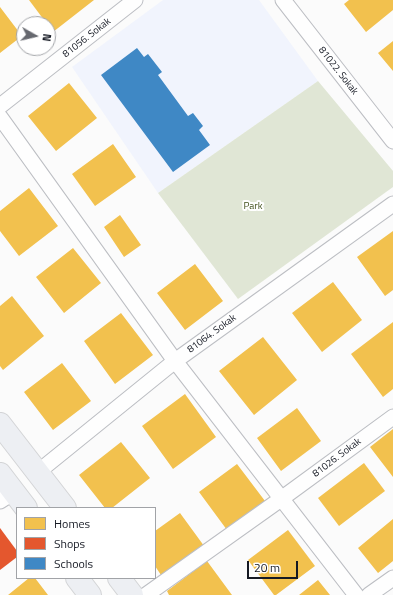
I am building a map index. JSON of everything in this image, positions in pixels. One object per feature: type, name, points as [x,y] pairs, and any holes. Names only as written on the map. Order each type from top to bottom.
[{"type":"main road","points":[[0,424],[64,507]]},
{"type":"main road","points":[[0,474],[13,500]]},
{"type":"main road","points":[[78,579],[90,595]]},
{"type":"main road","points":[[120,579],[132,595]]},
{"type":"street","name":"81056. Sokak","points":[[0,106],[135,0]]},
{"type":"street","name":"81022. Sokak","points":[[283,0],[393,141]]},
{"type":"street","points":[[0,116],[175,361],[281,500],[356,595]]},
{"type":"street","name":"81064. Sokak","points":[[38,472],[175,361],[393,204]]},
{"type":"street","name":"81026. Sokak","points":[[146,595],[281,500],[393,417]]},
{"type":"street","points":[[369,595],[393,578]]},
{"type":"shaded area","points":[[163,0],[259,0],[318,81],[158,193],[72,67]]},
{"type":"green space","name":"Park","points":[[318,81],[393,171],[393,187],[238,299],[158,193]]},
{"type":"building: Homes","points":[[29,0],[94,0],[56,30],[56,16],[41,16]]},
{"type":"building: Homes","points":[[349,0],[393,0],[393,10],[366,32],[344,4]]},
{"type":"building: Homes","points":[[0,7],[16,28],[16,41],[0,53]]},
{"type":"building: Homes","points":[[393,41],[393,71],[378,53]]},
{"type":"building: Homes","points":[[69,83],[97,118],[56,151],[28,116]]},
{"type":"building: Homes","points":[[113,144],[136,177],[95,206],[72,174]]},
{"type":"building: Homes","points":[[29,188],[58,226],[19,256],[0,231],[0,211]]},
{"type":"building: Homes","points":[[120,215],[141,245],[124,257],[104,227]]},
{"type":"building: Homes","points":[[393,231],[393,290],[385,296],[357,257]]},
{"type":"building: Homes","points":[[73,248],[101,283],[64,313],[36,277]]},
{"type":"building: Homes","points":[[195,264],[223,301],[185,330],[157,293]]},
{"type":"building: Homes","points":[[333,282],[362,320],[322,352],[292,313]]},
{"type":"building: Homes","points":[[12,296],[44,336],[3,370],[0,366],[0,306]]},
{"type":"building: Homes","points":[[121,313],[153,355],[115,384],[84,341]]},
{"type":"building: Homes","points":[[393,322],[393,389],[383,397],[351,354]]},
{"type":"building: Homes","points":[[263,337],[297,380],[254,415],[219,371]]},
{"type":"building: Homes","points":[[62,363],[91,401],[53,430],[24,392]]},
{"type":"building: Homes","points":[[185,394],[216,437],[173,469],[142,426]]},
{"type":"building: Homes","points":[[297,408],[321,441],[281,471],[257,438]]},
{"type":"building: Homes","points":[[393,429],[393,477],[370,447]]},
{"type":"building: Homes","points":[[121,442],[150,478],[113,507],[104,507],[79,475]]},
{"type":"building: Homes","points":[[364,463],[385,491],[339,526],[318,498]]},
{"type":"building: Homes","points":[[237,464],[265,501],[227,530],[199,492]]},
{"type":"building: Homes","points":[[180,513],[207,550],[165,581],[156,568],[156,530]]},
{"type":"building: Homes","points":[[393,519],[393,561],[378,573],[358,548]]},
{"type":"building: Homes","points":[[288,530],[315,566],[274,595],[248,560]]},
{"type":"building: Homes","points":[[207,561],[232,595],[169,595],[167,591]]},
{"type":"building: Homes","points":[[28,579],[36,579],[48,595],[8,595]]},
{"type":"building: Homes","points":[[318,580],[330,595],[299,595]]},
{"type":"building: Shops","points":[[0,528],[16,550],[16,558],[0,570]]},
{"type":"building: Schools","points":[[137,48],[144,57],[148,54],[162,72],[158,75],[188,116],[193,113],[203,126],[199,130],[210,145],[173,172],[101,75]]}]
